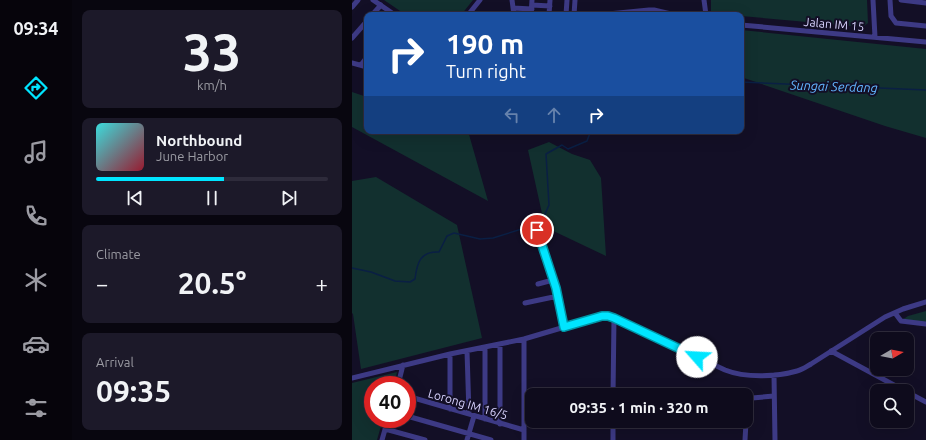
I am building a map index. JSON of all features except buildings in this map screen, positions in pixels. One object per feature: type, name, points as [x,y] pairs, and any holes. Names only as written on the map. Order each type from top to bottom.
[{"type":"street","points":[[352,7],[358,0]]},
{"type":"street","points":[[373,0],[391,12]]},
{"type":"street","points":[[470,12],[480,0]]},
{"type":"street","points":[[512,0],[514,12]]},
{"type":"street","points":[[566,12],[567,0]]},
{"type":"street","points":[[574,0],[574,12]]},
{"type":"street","points":[[704,0],[706,12]]},
{"type":"street","points":[[873,0],[875,37]]},
{"type":"street","points":[[890,0],[891,16],[896,23],[926,26]]},
{"type":"street","points":[[902,0],[926,3]]},
{"type":"street","points":[[513,8],[550,3]]},
{"type":"street","points":[[375,12],[381,5]]},
{"type":"street","points":[[640,12],[654,10],[662,12]]},
{"type":"street","points":[[352,38],[364,24]]},
{"type":"street","name":"Jalan IM 15","points":[[744,25],[926,42]]},
{"type":"street","points":[[361,65],[364,61]]},
{"type":"street","points":[[352,62],[364,66]]},
{"type":"street","points":[[537,230],[558,296],[564,327]]},
{"type":"street","points":[[538,284],[553,280]]},
{"type":"street","points":[[525,303],[558,296]]},
{"type":"street","points":[[352,378],[450,354],[524,339],[602,316],[614,318],[725,370],[742,375],[774,375],[798,371],[885,317],[903,309],[926,302]]},
{"type":"street","points":[[895,313],[901,321],[926,324]]},
{"type":"street","points":[[613,388],[614,318]]},
{"type":"street","points":[[524,339],[524,440]]},
{"type":"street","points":[[500,344],[500,424]]},
{"type":"street","points":[[485,347],[485,419]]},
{"type":"street","points":[[467,351],[471,415],[467,440]]},
{"type":"street","points":[[831,351],[891,384]]},
{"type":"street","points":[[450,354],[450,409]]},
{"type":"street","points":[[400,376],[403,365]]},
{"type":"street","points":[[774,375],[775,440]]},
{"type":"street","points":[[745,440],[749,400],[752,398],[774,396]]},
{"type":"street","points":[[914,396],[926,402]]},
{"type":"street","name":"Lorong IM 16/5","points":[[416,399],[524,430]]},
{"type":"street","points":[[416,419],[491,440]]},
{"type":"street","points":[[613,428],[613,440]]},
{"type":"street","points":[[382,440],[385,429],[425,440]]},
{"type":"green space","points":[[384,0],[473,0],[463,12],[402,12]]},
{"type":"green space","points":[[711,0],[867,0],[868,23],[863,27],[744,16],[744,12],[711,12]]},
{"type":"green space","points":[[744,30],[926,49],[926,138],[885,126],[744,78]]},
{"type":"green space","points":[[352,92],[364,96],[364,134],[352,127]]},
{"type":"green space","points":[[365,134],[469,134],[488,201]]},
{"type":"green space","points":[[549,142],[572,154],[590,160],[601,178],[606,256],[545,227],[528,150]]},
{"type":"green space","points":[[376,177],[457,225],[482,338],[361,369],[352,313],[352,181]]},
{"type":"green space","points":[[926,311],[926,322],[902,320],[908,316]]},
{"type":"green space","points":[[397,372],[396,376],[381,376]]},
{"type":"green space","points":[[364,380],[364,428],[380,428],[377,440],[352,440],[352,383]]},
{"type":"waterway","name":"Sungai Serdang","points":[[744,82],[926,90]]},
{"type":"waterway","name":"Sungai Serdang","points":[[352,268],[371,272],[395,281],[410,282],[415,279],[418,263],[421,259],[433,252],[439,252],[447,236],[454,233],[480,239],[493,238],[541,223],[549,205],[546,154],[562,145],[568,149],[587,141],[590,134]]},
{"type":"route","points":[[537,230],[556,288],[564,327],[602,316],[608,316],[697,357]]}]
